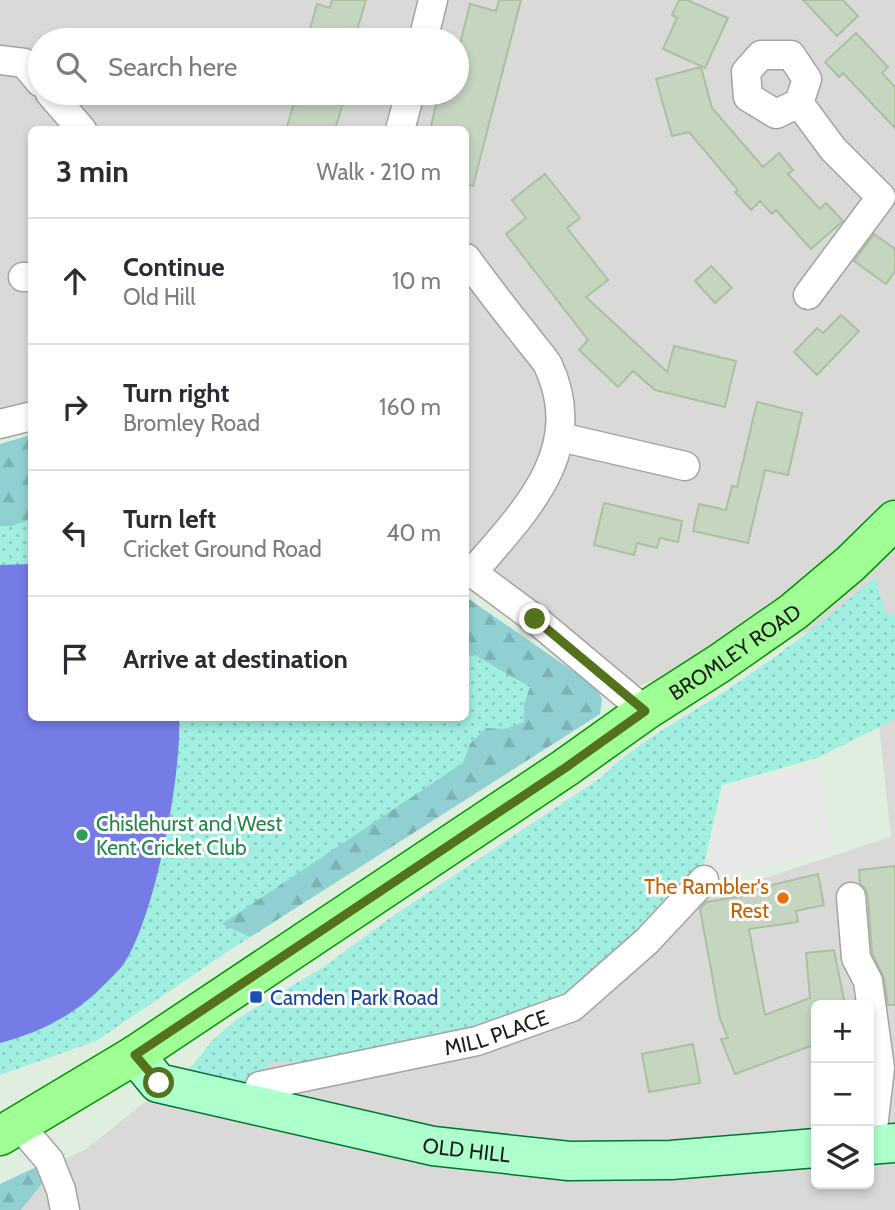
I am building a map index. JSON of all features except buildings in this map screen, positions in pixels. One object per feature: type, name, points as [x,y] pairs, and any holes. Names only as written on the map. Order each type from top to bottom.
[{"type":"main road","name":"BROMLEY ROAD","points":[[6,1123],[135,1055],[720,663],[793,612],[850,564],[895,520]]},
{"type":"main road","name":"OLD HILL","points":[[135,1055],[159,1083],[433,1146],[569,1161],[671,1160],[811,1148]]},
{"type":"street","points":[[426,28],[433,0]]},
{"type":"street","points":[[0,60],[24,63],[28,68]]},
{"type":"street","points":[[799,103],[833,149],[888,199],[807,295]]},
{"type":"street","points":[[60,105],[79,126]]},
{"type":"street","points":[[401,126],[407,105]]},
{"type":"street","points":[[469,262],[547,365],[561,410],[560,437],[555,460],[517,521],[469,571],[535,619],[645,711]]},
{"type":"street","points":[[0,424],[28,417]]},
{"type":"street","points":[[560,437],[685,466]]},
{"type":"street","name":"MILL PLACE","points":[[252,1104],[260,1086],[477,1041],[572,1007],[647,940],[704,880]]},
{"type":"street","points":[[851,897],[856,958],[868,981],[880,1068],[878,1145]]},
{"type":"street","points":[[6,1123],[49,1160],[61,1190],[65,1210]]},
{"type":"shaded area","points":[[0,0],[895,0],[895,1210],[0,1210],[0,1190],[86,1149],[197,1061],[891,837],[867,613],[628,689],[469,583],[469,126],[28,126],[28,429],[0,436]]},
{"type":"shaded area","points":[[28,436],[28,721],[469,721],[469,599],[602,699],[600,714],[227,952],[96,1041],[0,1075],[0,444]]},
{"type":"shaded area","name":"Chislehurst and West Kent Cricket Club","points":[[28,564],[28,721],[179,721],[179,743],[171,808],[156,881],[135,943],[123,965],[94,995],[57,1021],[0,1043],[0,565]]},
{"type":"shaded area","points":[[875,577],[886,614],[895,614],[895,719],[817,758],[722,785],[704,863],[643,938],[569,1002],[479,1034],[331,1064],[272,1062],[248,1082],[232,1086],[185,1075],[211,1042],[237,1019],[325,966],[390,918],[602,777],[645,741],[783,651]]},
{"type":"shaded area","points":[[816,764],[834,849],[704,880],[725,786]]},
{"type":"green space","points":[[28,436],[28,520],[12,526],[0,526],[0,444]]},
{"type":"green space","points":[[469,599],[596,687],[602,699],[600,714],[250,937],[222,924],[463,763],[470,744],[486,728],[504,729],[524,722],[524,704],[530,687],[473,654],[469,656]]},
{"type":"green space","points":[[66,1153],[21,1210],[0,1210],[0,1184]]},
{"type":"place","name":"Chislehurst and West Kent Cricket Club","points":[[82,835]]},
{"type":"place","name":"The Rambler's Rest","points":[[783,898]]},
{"type":"place","name":"Camden Park Road","points":[[256,997]]},
{"type":"route","points":[[159,1083],[135,1055],[565,768],[645,711],[535,619]]}]
